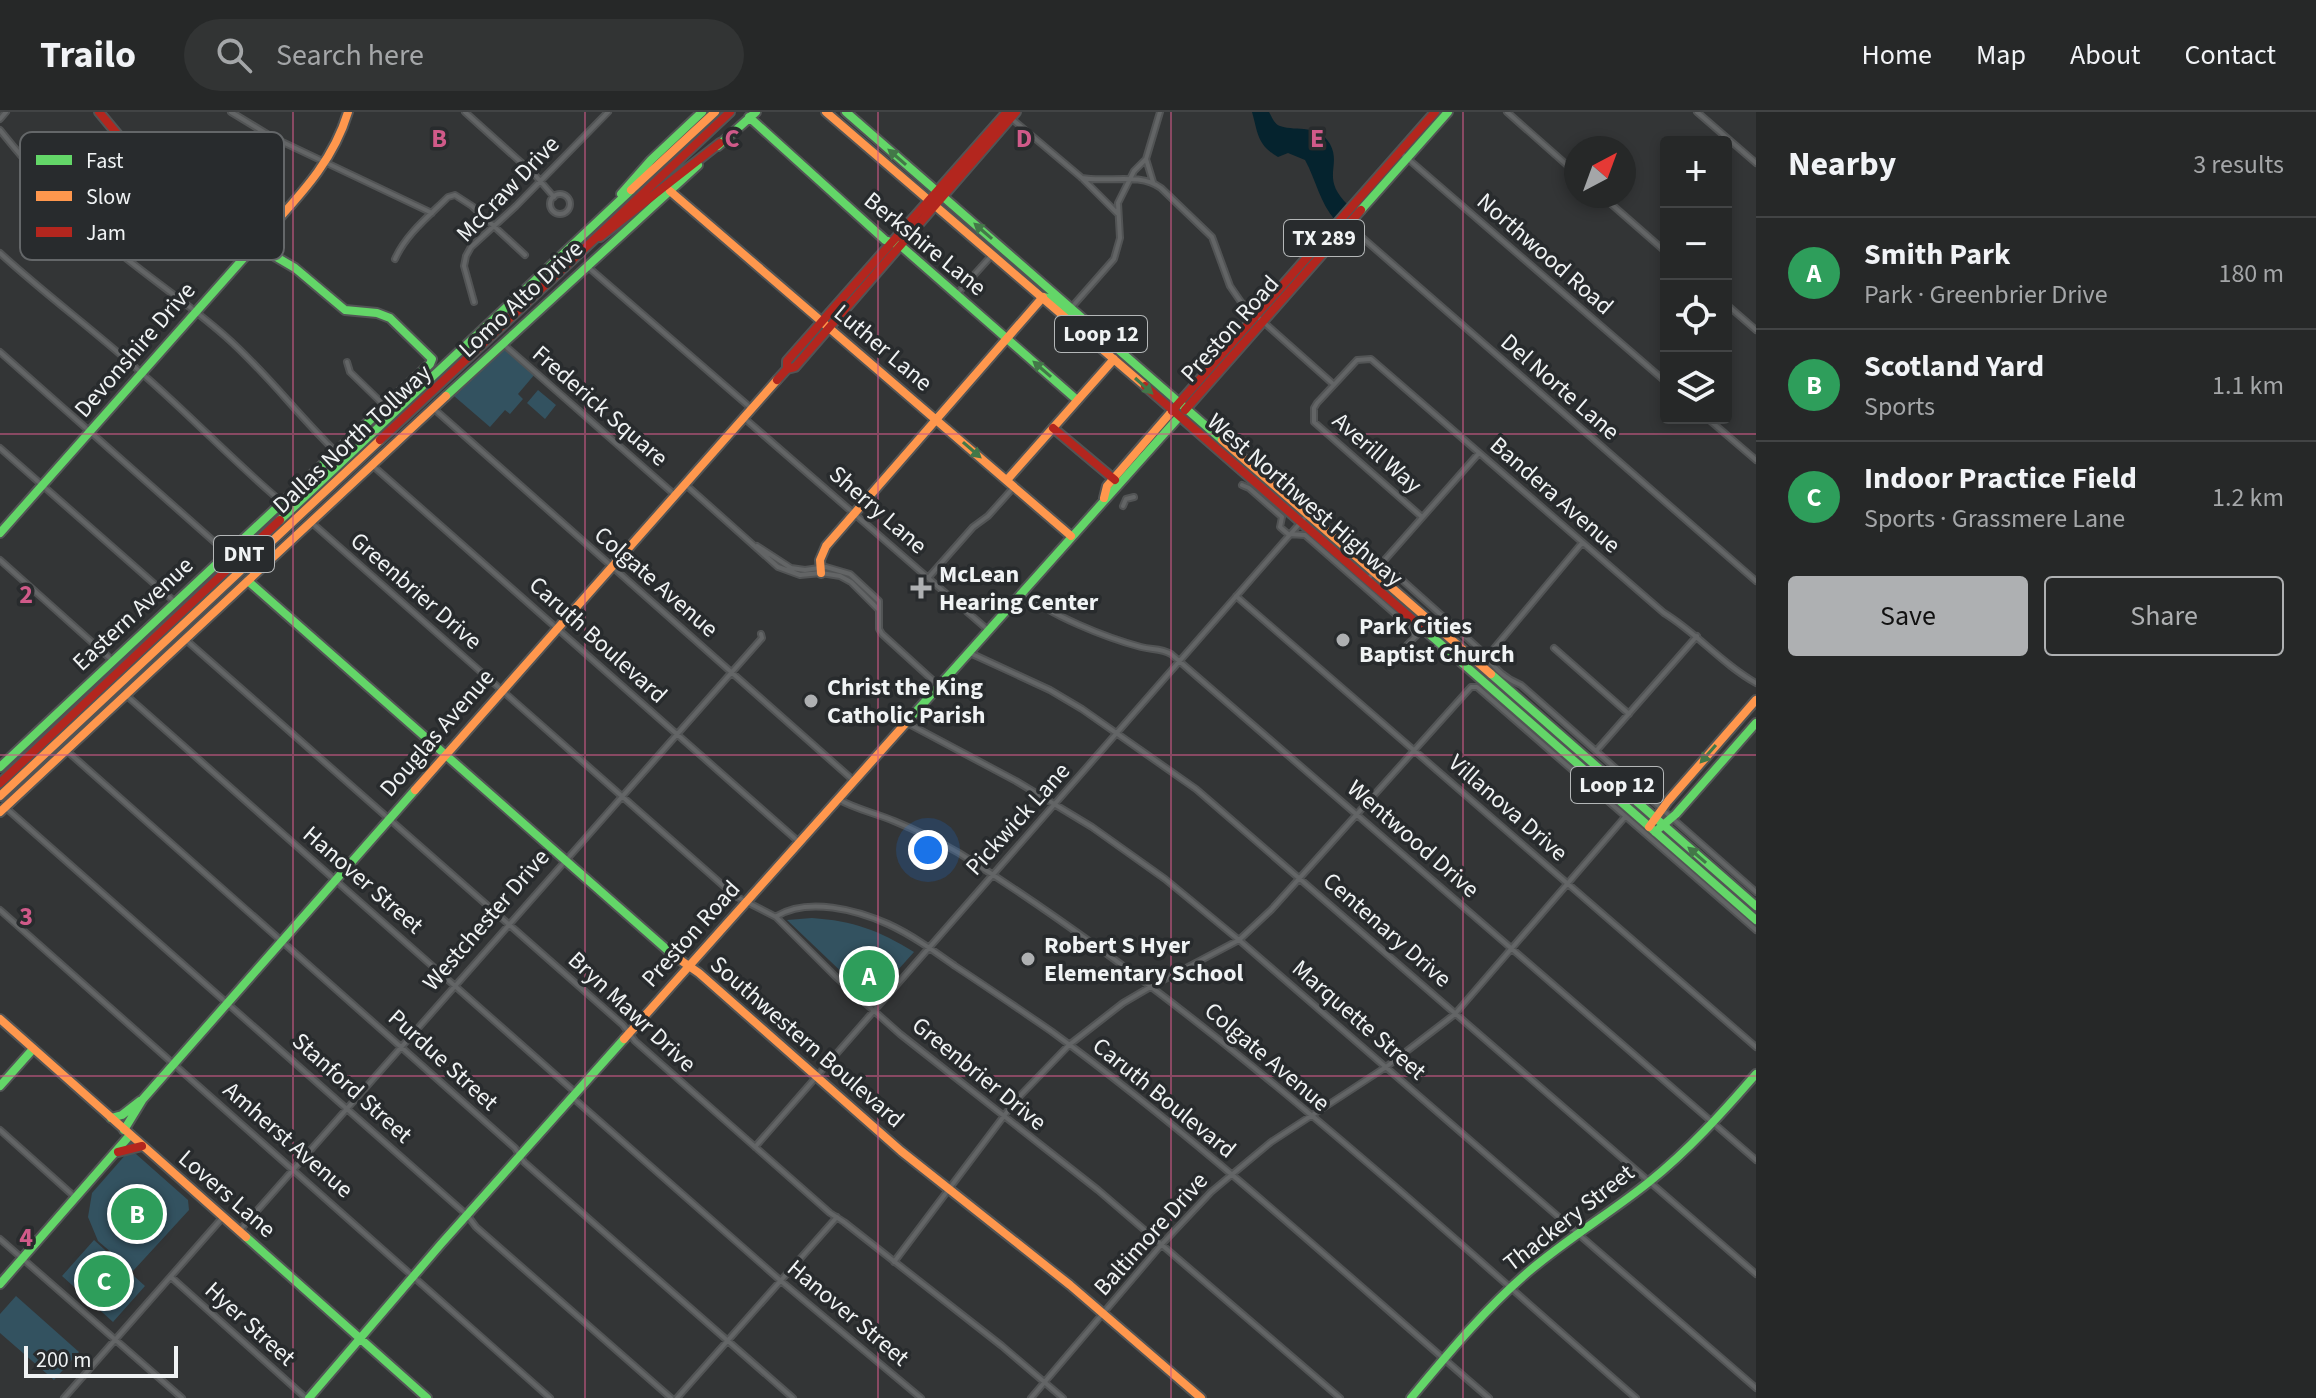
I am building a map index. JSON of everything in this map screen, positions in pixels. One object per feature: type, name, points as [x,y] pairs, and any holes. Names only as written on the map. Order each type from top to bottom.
[{"type":"main road","points":[[99,112],[115,132]]},
{"type":"main road","name":"Devonshire Drive","points":[[284,211],[326,163],[340,138],[348,112]]},
{"type":"main road","points":[[597,222],[640,171],[702,112]]},
{"type":"main road","name":"Dallas North Tollway","points":[[0,783],[715,112]]},
{"type":"main road","name":"Dallas North Tollway","points":[[0,796],[730,112]]},
{"type":"main road","name":"West Northwest Highway","points":[[826,112],[1043,297],[1756,920]]},
{"type":"main road","name":"West Northwest Highway","points":[[846,112],[1756,906]]},
{"type":"main road","name":"Preston Road","points":[[1404,155],[1435,112]]},
{"type":"main road","name":"Preston Road","points":[[308,1398],[628,1033],[855,782],[1071,536],[1110,486],[1263,322],[1404,155],[1448,112]]},
{"type":"main road","name":"Lomo Alto Drive","points":[[3,810],[502,343],[752,114]]},
{"type":"main road","name":"Berkshire Lane","points":[[752,114],[890,244],[901,246],[1077,400]]},
{"type":"main road","name":"Douglas Avenue","points":[[870,273],[901,246],[933,203],[1010,114]]},
{"type":"main road","points":[[586,246],[611,230],[720,143]]},
{"type":"main road","points":[[913,186],[921,178]]},
{"type":"main road","name":"Luther Lane","points":[[670,191],[1071,536]]},
{"type":"main road","name":"Douglas Avenue","points":[[0,1284],[114,1153],[143,1099],[174,1063],[787,369],[795,367],[825,324],[862,283],[890,244],[933,203]]},
{"type":"main road","name":"Preston Road","points":[[1183,405],[1255,316],[1344,223]]},
{"type":"main road","name":"Devonshire Drive","points":[[0,533],[241,260]]},
{"type":"main road","name":"Eastern Avenue","points":[[0,767],[430,364],[432,359],[390,318],[377,313],[345,310],[282,260]]},
{"type":"main road","points":[[820,570],[822,553],[1043,297],[1049,297],[1082,324],[1092,326]]},
{"type":"main road","points":[[1011,484],[1053,428],[1114,359]]},
{"type":"main road","points":[[1053,428],[1110,486]]},
{"type":"main road","name":"Southwestern Boulevard","points":[[248,581],[565,860],[948,1190],[1104,1314],[1201,1398]]},
{"type":"main road","points":[[1423,629],[1431,628],[1468,660],[1479,664]]},
{"type":"main road","points":[[1652,829],[1661,809],[1756,700]]},
{"type":"main road","points":[[1652,829],[1672,818],[1756,723]]},
{"type":"main road","name":"Lovers Lane","points":[[0,1019],[427,1398]]},
{"type":"main road","points":[[0,1086],[33,1049]]},
{"type":"main road","name":"Thackery Street","points":[[1411,1398],[1510,1289],[1577,1233],[1649,1182],[1714,1123],[1756,1074]]},
{"type":"main road","points":[[111,1118],[122,1115],[143,1099]]},
{"type":"main road","points":[[114,1153],[143,1146]]},
{"type":"street","points":[[0,118],[6,112]]},
{"type":"street","points":[[231,112],[264,132]]},
{"type":"street","points":[[465,112],[554,197]]},
{"type":"street","points":[[594,112],[601,118]]},
{"type":"street","name":"McCraw Drive","points":[[474,302],[466,278],[466,256],[478,239],[608,112]]},
{"type":"street","points":[[1071,308],[1114,259],[1120,238],[1118,203],[1134,171],[1146,159],[1160,112]]},
{"type":"street","points":[[1507,112],[1564,162]]},
{"type":"street","points":[[1697,112],[1756,163]]},
{"type":"street","points":[[1010,114],[1117,213]]},
{"type":"street","points":[[0,130],[20,154]]},
{"type":"street","points":[[284,143],[432,213]]},
{"type":"street","name":"Northwood Road","points":[[1404,155],[1660,377]]},
{"type":"street","points":[[1082,178],[1153,182],[1146,159]]},
{"type":"street","name":"Averill Way","points":[[1153,182],[1212,237],[1230,286],[1255,316],[1333,384],[1314,408],[1314,422],[1422,517]]},
{"type":"street","points":[[565,194],[571,200],[568,209],[555,214],[550,208],[554,197],[565,194]]},
{"type":"street","points":[[395,259],[401,246],[448,197],[455,195],[472,206],[525,255]]},
{"type":"street","points":[[1616,208],[1660,247]]},
{"type":"street","name":"Del Norte Lane","points":[[1344,223],[1756,581]]},
{"type":"street","points":[[0,253],[142,373],[236,463],[283,503]]},
{"type":"street","points":[[956,295],[992,254]]},
{"type":"street","points":[[130,260],[243,352],[298,415],[336,452]]},
{"type":"street","points":[[586,265],[752,409]]},
{"type":"street","points":[[1732,309],[1756,330]]},
{"type":"street","name":"Frederick Square","points":[[502,343],[675,495]]},
{"type":"street","points":[[0,352],[227,553]]},
{"type":"street","name":"Bandera Avenue","points":[[1333,384],[1352,363],[1371,359],[1664,613],[1756,683]]},
{"type":"street","points":[[347,362],[350,372],[385,406]]},
{"type":"street","name":"Colgate Avenue","points":[[433,408],[855,782]]},
{"type":"street","name":"Sherry Lane","points":[[744,418],[988,630]]},
{"type":"street","points":[[1714,424],[1756,460]]},
{"type":"street","points":[[0,448],[175,602]]},
{"type":"street","points":[[1367,580],[1479,453]]},
{"type":"street","name":"Caruth Boulevard","points":[[372,465],[799,842]]},
{"type":"street","points":[[686,484],[785,571],[807,576],[820,570],[841,573],[863,592],[879,612],[879,629],[886,640],[938,685]]},
{"type":"street","points":[[928,578],[973,527],[994,511],[1011,484]]},
{"type":"street","points":[[1242,485],[1282,517],[1280,527],[1290,535],[1305,535],[1410,627],[1415,637]]},
{"type":"street","points":[[1123,506],[1128,497],[1134,497]]},
{"type":"street","name":"Pickwick Lane","points":[[755,1147],[1308,514]]},
{"type":"street","name":"Greenbrier Drive","points":[[311,522],[735,896],[776,917],[873,1011],[1089,1183],[1340,1398]]},
{"type":"street","points":[[1479,664],[1582,543]]},
{"type":"street","points":[[0,560],[113,661]]},
{"type":"street","points":[[1382,562],[1487,656],[1493,666],[1510,681],[1521,685],[1756,892]]},
{"type":"street","name":"Wentwood Drive","points":[[1022,591],[1044,610],[1142,648],[1166,651],[1180,661],[1756,1160]]},
{"type":"street","name":"Villanova Drive","points":[[1236,596],[1756,1047]]},
{"type":"street","points":[[1423,629],[1406,651],[1414,660],[1420,660],[1440,644]]},
{"type":"street","name":"Westchester Drive","points":[[239,1231],[762,638],[761,634]]},
{"type":"street","points":[[1596,751],[1697,636]]},
{"type":"street","name":"Bryn Mawr Drive","points":[[186,640],[755,1147],[837,1217],[1063,1398]]},
{"type":"street","points":[[1554,648],[1629,714]]},
{"type":"street","name":"Centenary Drive","points":[[968,652],[1050,690],[1118,733],[1196,789],[1756,1274]]},
{"type":"street","points":[[894,1262],[1031,1082],[1069,1045],[1123,1003],[1239,940],[1271,910],[1472,686],[1477,687],[1756,930]]},
{"type":"street","name":"Hanover Street","points":[[127,696],[455,985],[781,1281],[921,1398]]},
{"type":"street","name":"Marquette Street","points":[[906,722],[1055,804],[1165,879],[1756,1388]]},
{"type":"street","name":"Purdue Street","points":[[67,751],[515,1148],[524,1162],[793,1398]]},
{"type":"street","name":"Colgate Avenue","points":[[838,799],[922,833],[993,875],[1152,986],[1227,1044],[1636,1398]]},
{"type":"street","name":"Stanford Street","points":[[3,810],[228,1002],[467,1215],[476,1227],[671,1398]]},
{"type":"street","name":"Baltimore Drive","points":[[1031,1398],[1162,1244],[1230,1175],[1309,1115],[1386,1067],[1455,1014],[1625,817]]},
{"type":"street","name":"Caruth Boulevard","points":[[776,917],[802,908],[852,912],[889,925],[928,948],[1069,1045],[1230,1175],[1489,1398]]},
{"type":"street","name":"Amherst Avenue","points":[[0,910],[550,1398]]},
{"type":"street","points":[[0,1130],[76,1198]]},
{"type":"street","points":[[64,1398],[223,1217]]},
{"type":"street","points":[[677,1398],[837,1217]]},
{"type":"street","points":[[0,1239],[182,1398]]},
{"type":"street","name":"Hyer Street","points":[[170,1277],[308,1398]]},
{"type":"shaded area","points":[[1252,112],[1269,112],[1280,126],[1314,131],[1325,137],[1333,152],[1335,187],[1348,205],[1335,220],[1305,160],[1288,153],[1278,157],[1266,148],[1259,138]]},
{"type":"shaded area","points":[[506,347],[535,374],[518,394],[523,399],[510,414],[505,410],[490,427],[454,396]]},
{"type":"shaded area","points":[[538,390],[556,405],[545,419],[527,403]]},
{"type":"shaded area","points":[[812,918],[841,921],[865,928],[914,952],[871,1000],[787,920]]},
{"type":"shaded area","points":[[127,1153],[136,1154],[188,1200],[189,1210],[133,1271],[98,1241],[88,1217],[92,1193]]},
{"type":"shaded area","points":[[94,1240],[145,1286],[113,1322],[62,1276]]},
{"type":"shaded area","points":[[16,1296],[79,1352],[54,1380],[0,1333],[0,1314]]},
{"type":"traffic: fast","points":[[621,194],[651,160],[702,112]]},
{"type":"traffic: fast","points":[[718,146],[756,112]]},
{"type":"traffic: fast","points":[[846,112],[1222,440]]},
{"type":"traffic: fast","points":[[1361,210],[1448,112]]},
{"type":"traffic: fast","points":[[749,117],[885,240],[901,246],[1077,400]]},
{"type":"traffic: fast","points":[[446,396],[698,165]]},
{"type":"traffic: fast","points":[[280,520],[631,190]]},
{"type":"traffic: fast","points":[[0,533],[242,260]]},
{"type":"traffic: fast","points":[[0,767],[430,364],[432,359],[390,318],[377,313],[345,310],[281,260]]},
{"type":"traffic: fast","points":[[1043,297],[1056,302],[1090,326]]},
{"type":"traffic: fast","points":[[905,724],[1179,417]]},
{"type":"traffic: fast","points":[[248,581],[673,955]]},
{"type":"traffic: fast","points":[[1428,633],[1756,920]]},
{"type":"traffic: fast","points":[[1491,674],[1756,906]]},
{"type":"traffic: fast","points":[[1655,832],[1676,814],[1756,723]]},
{"type":"traffic: fast","points":[[124,1130],[143,1099],[415,790]]},
{"type":"traffic: fast","points":[[309,1398],[624,1039]]},
{"type":"traffic: fast","points":[[0,1086],[33,1049]]},
{"type":"traffic: fast","points":[[1411,1398],[1466,1333],[1511,1287],[1556,1249],[1664,1170],[1756,1074]]},
{"type":"traffic: fast","points":[[111,1118],[122,1115],[140,1101]]},
{"type":"traffic: fast","points":[[0,1284],[130,1135]]},
{"type":"traffic: fast","points":[[246,1237],[427,1398]]},
{"type":"traffic: slow","points":[[284,212],[324,163],[348,112]]},
{"type":"traffic: slow","points":[[631,190],[715,112]]},
{"type":"traffic: slow","points":[[826,112],[1145,386]]},
{"type":"traffic: slow","points":[[670,191],[1071,536]]},
{"type":"traffic: slow","points":[[821,573],[820,560],[826,546],[1043,297]]},
{"type":"traffic: slow","points":[[1007,480],[1114,359]]},
{"type":"traffic: slow","points":[[415,790],[777,380]]},
{"type":"traffic: slow","points":[[0,812],[446,396]]},
{"type":"traffic: slow","points":[[1104,498],[1107,486],[1172,411]]},
{"type":"traffic: slow","points":[[0,796],[380,440]]},
{"type":"traffic: slow","points":[[1222,440],[1491,674]]},
{"type":"traffic: slow","points":[[1649,827],[1756,700]]},
{"type":"traffic: slow","points":[[624,1039],[905,724]]},
{"type":"traffic: slow","points":[[673,955],[699,973],[901,1151],[1070,1285],[1201,1398]]},
{"type":"traffic: slow","points":[[0,1019],[246,1237]]},
{"type":"traffic: jam","points":[[99,112],[116,132]]},
{"type":"traffic: jam","points":[[380,440],[730,112]]},
{"type":"traffic: jam","points":[[787,369],[787,361],[1007,112]]},
{"type":"traffic: jam","points":[[777,380],[787,369],[795,367],[1016,112]]},
{"type":"traffic: jam","points":[[1172,411],[1435,112]]},
{"type":"traffic: jam","points":[[600,237],[720,143]]},
{"type":"traffic: jam","points":[[1185,410],[1361,210]]},
{"type":"traffic: jam","points":[[1145,386],[1428,633]]},
{"type":"traffic: jam","points":[[1053,428],[1115,480]]},
{"type":"traffic: jam","points":[[0,783],[280,520]]},
{"type":"traffic: jam","points":[[118,1152],[142,1146]]},
{"type":"place","name":"McLean Hearing Center","points":[[921,588]]},
{"type":"place","name":"Park Cities Baptist Church","points":[[1343,640]]},
{"type":"place","name":"Christ the King Catholic Parish","points":[[811,701]]},
{"type":"place","name":"Robert S Hyer Elementary School","points":[[1028,959]]},
{"type":"place","name":"Smith Park","points":[[869,976]]},
{"type":"place","name":"Scotland Yard","points":[[137,1214]]},
{"type":"place","name":"Indoor Practice Field","points":[[104,1281]]}]
